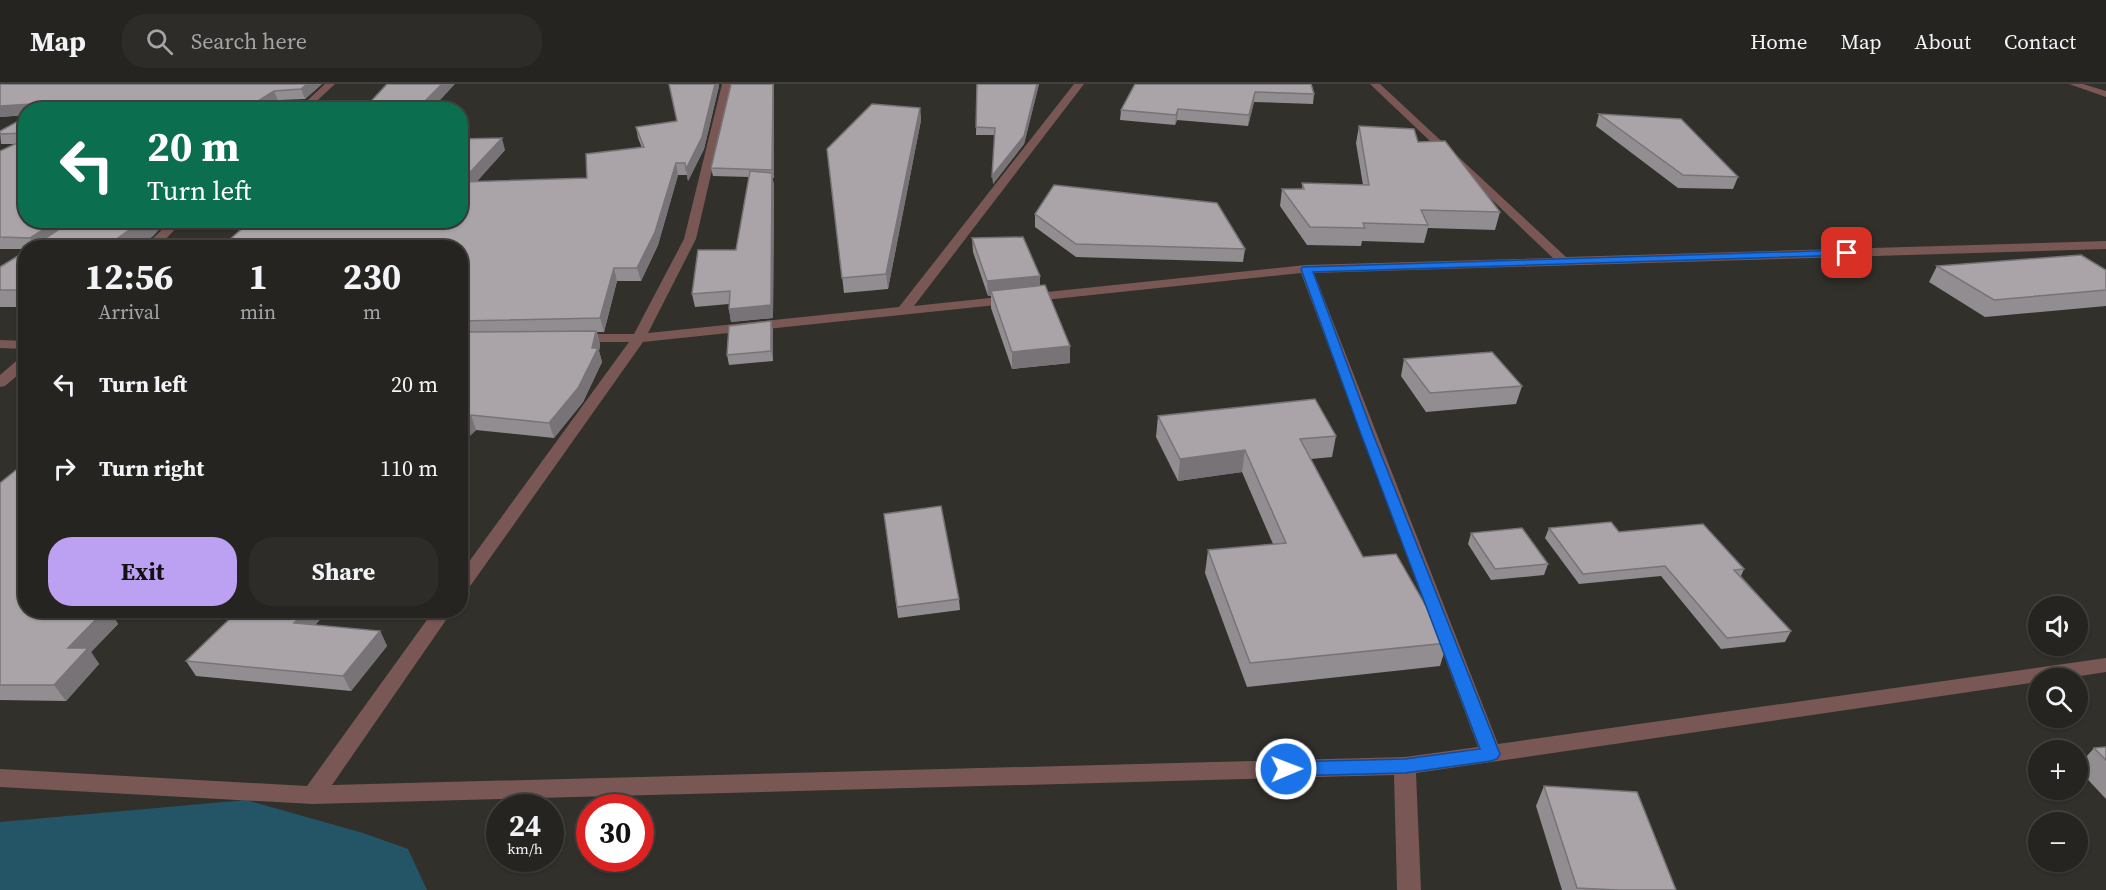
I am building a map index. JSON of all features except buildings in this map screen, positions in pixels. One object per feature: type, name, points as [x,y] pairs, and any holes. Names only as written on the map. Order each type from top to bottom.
[{"type":"street","points":[[310,102],[330,84]]},
{"type":"street","points":[[468,577],[639,338],[690,239],[727,84]]},
{"type":"street","points":[[904,310],[1079,84]]},
{"type":"street","points":[[1375,84],[1564,262]]},
{"type":"street","points":[[2074,84],[2106,94]]},
{"type":"street","points":[[157,240],[170,228]]},
{"type":"street","points":[[568,339],[639,338],[1306,269],[2106,245]]},
{"type":"street","points":[[1306,269],[1367,434],[1491,754]]},
{"type":"street","points":[[0,344],[18,345]]},
{"type":"street","points":[[0,383],[18,367]]},
{"type":"street","points":[[313,795],[438,618]]},
{"type":"street","points":[[0,778],[313,795],[1405,766],[2106,665]]},
{"type":"street","points":[[1405,766],[1409,890]]},
{"type":"waterway","points":[[0,878],[246,854],[363,890]]},
{"type":"route","points":[[1286,769],[1405,766],[1491,754],[1367,434],[1306,269],[1847,253]]}]
